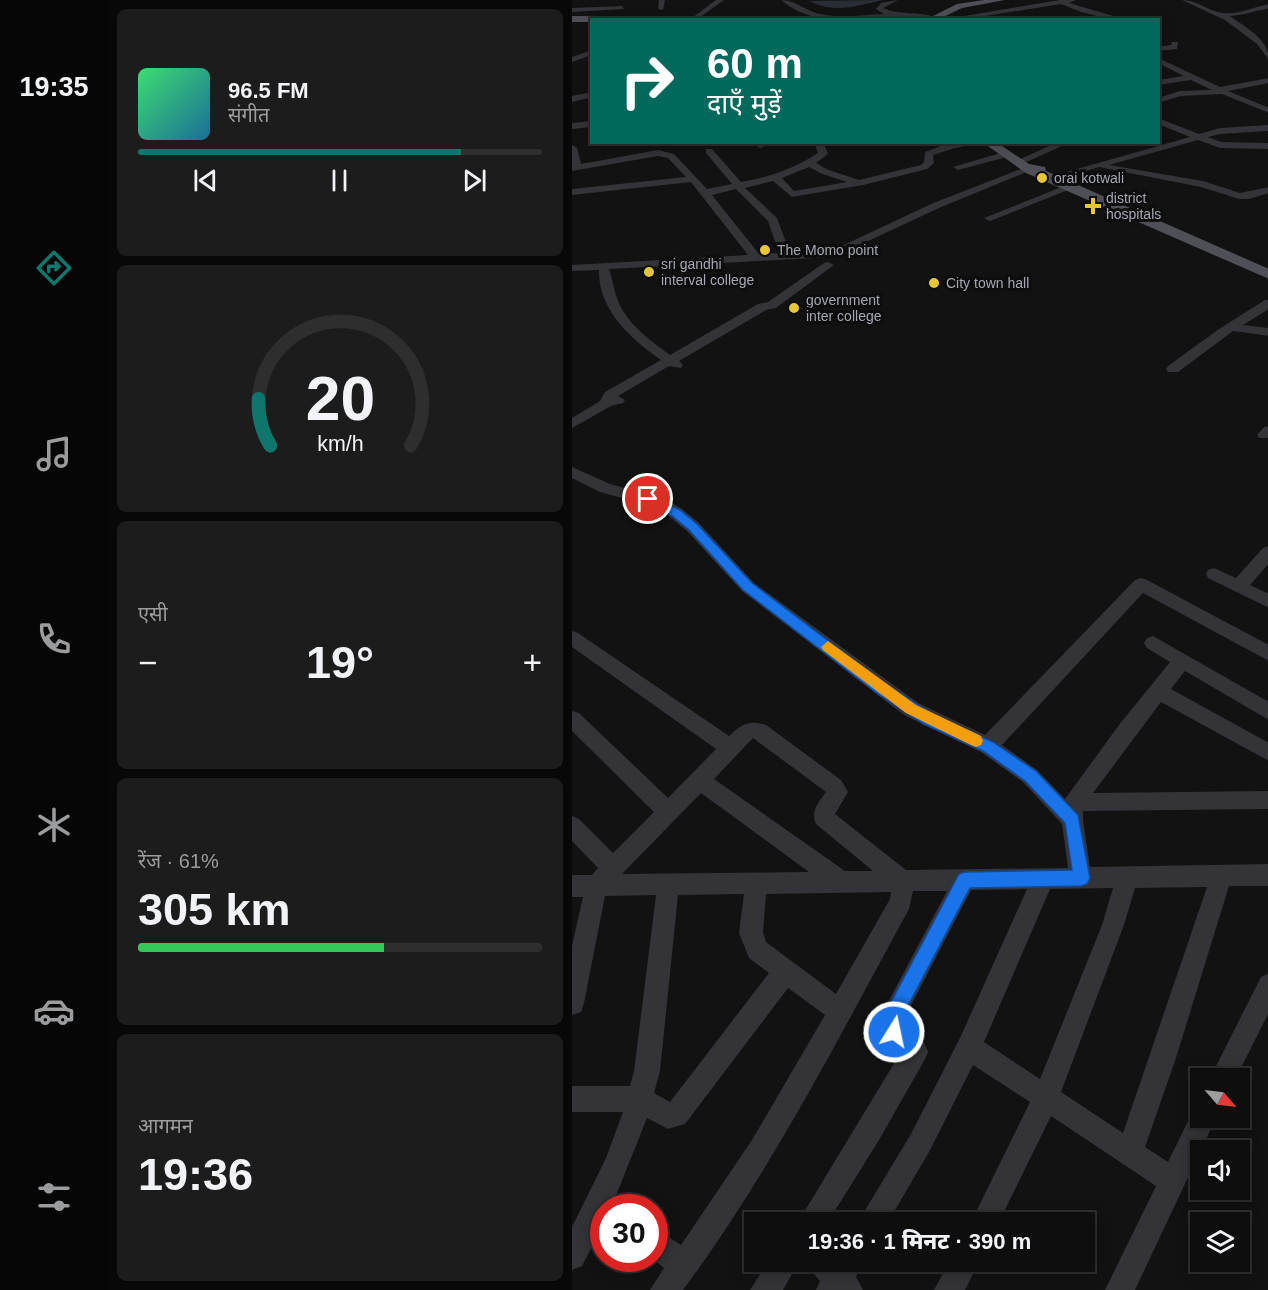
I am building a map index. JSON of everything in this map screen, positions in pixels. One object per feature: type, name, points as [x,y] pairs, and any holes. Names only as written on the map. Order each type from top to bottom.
[{"type":"main road","points":[[934,18],[960,6],[1003,0]]},
{"type":"main road","points":[[943,16],[960,6]]},
{"type":"main road","points":[[576,19],[620,15]]},
{"type":"main road","points":[[990,144],[1004,155],[1032,168],[1268,272]]},
{"type":"main road","points":[[998,144],[1032,168],[1068,188],[1268,272]]},
{"type":"street","points":[[572,10],[620,15],[625,0]]},
{"type":"street","points":[[660,9],[662,0]]},
{"type":"street","points":[[694,18],[721,0]]},
{"type":"street","points":[[784,0],[807,14],[823,18]]},
{"type":"street","points":[[892,15],[879,9],[883,4],[895,0]]},
{"type":"street","points":[[1003,0],[1039,16]]},
{"type":"street","points":[[1185,0],[1222,15],[1260,43],[1266,49],[1268,58]]},
{"type":"street","points":[[917,7],[943,16],[991,13],[1062,2],[1118,18]]},
{"type":"street","points":[[1058,12],[1073,4]]},
{"type":"street","points":[[1249,13],[1250,10],[1268,6]]},
{"type":"street","points":[[991,13],[1004,18]]},
{"type":"street","points":[[1222,15],[1249,13],[1261,16]]},
{"type":"street","points":[[872,18],[892,15],[922,18]]},
{"type":"street","points":[[1160,49],[1176,46],[1163,40]]},
{"type":"street","points":[[572,50],[590,50]]},
{"type":"street","points":[[572,60],[590,51]]},
{"type":"street","points":[[1160,61],[1220,91],[1268,111]]},
{"type":"street","points":[[1160,84],[1192,77]]},
{"type":"street","points":[[1160,100],[1187,93],[1220,91],[1268,80]]},
{"type":"street","points":[[1160,84],[1187,93]]},
{"type":"street","points":[[572,99],[586,93]]},
{"type":"street","points":[[1160,122],[1228,146],[1268,146]]},
{"type":"street","points":[[572,126],[590,124]]},
{"type":"street","points":[[1054,177],[1226,129],[1268,128]]},
{"type":"street","points":[[705,193],[774,176],[810,164],[823,154],[819,144]]},
{"type":"street","points":[[947,144],[953,145]]},
{"type":"street","points":[[774,176],[792,194],[863,182],[924,167],[929,163],[928,154],[962,144]]},
{"type":"street","points":[[572,424],[606,404],[622,399],[672,363],[771,310],[772,304],[831,258],[1032,168],[1064,144]]},
{"type":"street","points":[[572,148],[574,168],[604,177],[694,179]]},
{"type":"street","points":[[709,151],[752,202],[773,220],[786,256]]},
{"type":"street","points":[[572,192],[664,153],[671,156],[694,179],[755,257]]},
{"type":"street","points":[[958,167],[1004,155]]},
{"type":"street","points":[[810,164],[848,180],[863,182]]},
{"type":"street","points":[[1098,164],[1156,177],[1203,184],[1239,196],[1249,196],[1268,189]]},
{"type":"street","points":[[989,218],[1068,188]]},
{"type":"street","points":[[572,268],[755,257],[831,258]]},
{"type":"street","points":[[572,273],[831,258]]},
{"type":"street","points":[[604,271],[607,292],[618,317],[638,338],[672,363]]},
{"type":"street","points":[[1173,369],[1268,303]]},
{"type":"street","points":[[1231,327],[1268,332]]},
{"type":"street","points":[[572,472],[605,488],[660,503],[676,513],[693,527],[748,587],[883,690],[929,719],[988,746],[1073,811],[1268,800]]},
{"type":"street","points":[[1239,586],[1268,552]]},
{"type":"street","points":[[1214,574],[1268,602]]},
{"type":"street","points":[[988,746],[1141,584],[1268,654]]},
{"type":"street","points":[[572,638],[730,748]]},
{"type":"street","points":[[1153,643],[1268,712]]},
{"type":"street","points":[[1081,878],[1073,811],[1158,691],[1183,660]]},
{"type":"street","points":[[1158,691],[1268,753]]},
{"type":"street","points":[[572,719],[668,811]]},
{"type":"street","points":[[572,1003],[596,886],[698,779],[745,733],[752,730],[759,731],[834,786],[838,792],[823,817],[904,881]]},
{"type":"street","points":[[698,779],[842,882]]},
{"type":"street","points":[[572,826],[613,868]]},
{"type":"street","points":[[572,886],[1268,874]]},
{"type":"street","points":[[1130,1152],[1163,1058],[1221,876]]},
{"type":"street","points":[[990,1212],[1046,1097],[1113,925],[1127,877]]},
{"type":"street","points":[[878,1212],[920,1143],[969,1047],[1043,879]]},
{"type":"street","points":[[818,1212],[870,1131],[915,1052],[909,1041],[894,1032],[890,1025],[891,1019],[965,880]]},
{"type":"street","points":[[665,1290],[734,1194],[774,1128],[901,901],[904,881]]},
{"type":"street","points":[[756,884],[751,933],[756,950],[839,1011]]},
{"type":"street","points":[[608,1194],[641,1099],[647,1071],[668,886]]},
{"type":"street","points":[[572,1099],[641,1099],[668,1116],[676,1115],[785,972]]},
{"type":"street","points":[[1228,1068],[1268,985]]},
{"type":"street","points":[[969,1047],[1173,1180]]},
{"type":"street","points":[[1120,1290],[1199,1128]]},
{"type":"street","points":[[572,1256],[590,1227]]},
{"type":"street","points":[[668,1253],[684,1265]]},
{"type":"street","points":[[765,1290],[778,1272]]},
{"type":"street","points":[[949,1290],[959,1272]]},
{"type":"shaded area","points":[[882,0],[837,8],[810,1]]},
{"type":"slow traffic","points":[[828,647],[911,709],[976,741]]},
{"type":"place","name":"orai kotwali","points":[[1042,178]]},
{"type":"place","name":"district hospitals","points":[[1093,206]]},
{"type":"place","name":"The Momo point","points":[[765,250]]},
{"type":"place","name":"sri gandhi interval college","points":[[649,272]]},
{"type":"place","name":"City town hall","points":[[934,283]]},
{"type":"place","name":"government inter college","points":[[794,308]]},
{"type":"route","points":[[648,499],[676,513],[693,527],[748,587],[883,690],[929,719],[988,746],[1030,776],[1072,820],[1081,878],[965,880],[891,1019],[890,1025],[894,1032]]}]
